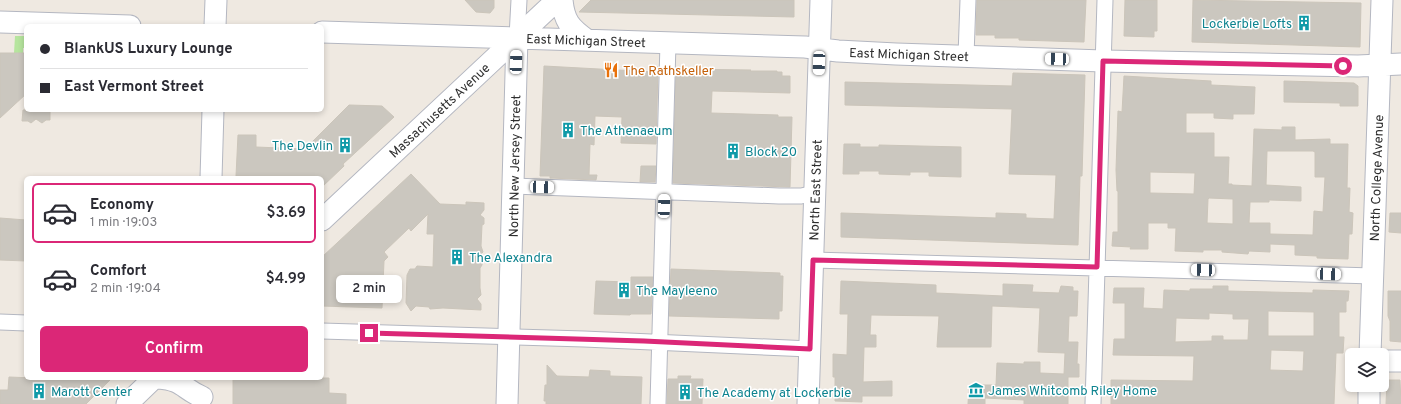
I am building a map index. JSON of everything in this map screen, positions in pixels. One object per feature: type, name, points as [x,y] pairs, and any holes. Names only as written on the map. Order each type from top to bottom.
[{"type":"main road","points":[[215,24],[216,0]]},
{"type":"main road","name":"Massachusetts Avenue","points":[[324,218],[557,0]]},
{"type":"main road","points":[[562,0],[566,20],[578,34],[586,40]]},
{"type":"main road","name":"North East Street","points":[[808,404],[821,0]]},
{"type":"main road","name":"North College Avenue","points":[[1370,348],[1382,0]]},
{"type":"main road","points":[[0,22],[65,24]]},
{"type":"main road","name":"East Michigan Street","points":[[324,32],[668,43],[820,49],[896,54],[1103,61],[1358,66],[1401,64]]},
{"type":"main road","name":"North New Jersey Street","points":[[507,404],[517,38]]},
{"type":"main road","points":[[212,176],[213,112]]},
{"type":"main road","points":[[1389,361],[1401,361]]},
{"type":"main road","points":[[127,404],[152,380]]},
{"type":"main road","points":[[175,380],[183,384],[192,393],[202,393]]},
{"type":"main road","points":[[1369,392],[1369,404]]},
{"type":"street","name":"North New Jersey Street","points":[[517,38],[519,0]]},
{"type":"street","points":[[966,56],[968,0]]},
{"type":"street","points":[[1093,404],[1105,0]]},
{"type":"street","points":[[658,404],[668,43]]},
{"type":"street","points":[[513,186],[779,196],[801,196],[815,193]]},
{"type":"street","points":[[813,260],[1373,276]]},
{"type":"street","points":[[0,322],[24,323]]},
{"type":"street","points":[[324,331],[509,336],[810,349]]},
{"type":"green space","points":[[15,36],[24,36],[23,53],[14,53]]},
{"type":"building","points":[[465,0],[494,0],[494,8],[490,13],[476,12]]},
{"type":"building","points":[[591,0],[794,0],[794,17],[579,12]]},
{"type":"building","points":[[977,0],[1086,0],[1084,42],[1019,40],[1019,38],[995,38],[995,35],[976,35]]},
{"type":"building","points":[[1125,0],[1157,0],[1157,31],[1154,31],[1154,37],[1124,36]]},
{"type":"building","name":"Lockerbie Lofts","points":[[1193,0],[1361,3],[1360,47],[1192,42]]},
{"type":"building","points":[[0,53],[24,53],[24,96],[0,118]]},
{"type":"building","name":"The Athenaeum","points":[[544,66],[654,72],[658,67],[656,144],[621,143],[622,117],[595,116],[594,145],[590,144],[589,175],[597,175],[596,180],[550,178],[550,176],[540,176]]},
{"type":"building","name":"Block 20","points":[[676,69],[777,71],[782,72],[782,76],[790,76],[790,93],[712,91],[711,113],[778,115],[778,117],[792,117],[790,187],[673,183]]},
{"type":"building","points":[[1013,73],[1085,75],[1078,245],[841,237],[841,213],[996,218],[996,213],[1026,214],[1026,218],[1054,219],[1056,175],[1009,174],[1012,109],[845,105],[845,82],[1012,86]]},
{"type":"building","points":[[1124,76],[1211,81],[1211,85],[1255,87],[1254,114],[1233,114],[1233,119],[1214,118],[1214,113],[1186,113],[1186,133],[1214,133],[1214,157],[1229,157],[1228,184],[1232,185],[1252,186],[1254,129],[1282,130],[1282,127],[1295,127],[1295,140],[1330,139],[1330,144],[1348,144],[1347,188],[1350,188],[1349,212],[1353,213],[1352,234],[1349,234],[1348,259],[1317,258],[1317,256],[1295,255],[1295,245],[1270,244],[1270,252],[1249,251],[1248,254],[1222,252],[1222,250],[1203,250],[1203,252],[1175,251],[1176,228],[1168,228],[1168,223],[1148,223],[1148,249],[1130,249],[1131,247],[1112,246],[1113,232],[1118,232],[1118,191],[1116,170],[1118,111],[1122,112]],"holes":[[[1267,151],[1315,152],[1315,177],[1325,177],[1323,212],[1314,211],[1313,235],[1270,234],[1270,223],[1249,223],[1250,202],[1269,202],[1269,200],[1301,201],[1301,187],[1266,185]],[[1150,172],[1195,173],[1194,194],[1150,193]],[[1208,199],[1233,199],[1233,224],[1207,223]]]},
{"type":"building","points":[[1284,81],[1354,83],[1358,86],[1358,106],[1340,106],[1340,103],[1284,102]]},
{"type":"building","name":"The Devlin","points":[[349,105],[382,106],[394,117],[343,164],[344,166],[324,185],[324,176],[236,176],[238,135],[256,135],[256,147],[305,149]]},
{"type":"building","points":[[23,110],[24,112],[50,112],[50,120],[46,120],[42,123],[36,119],[31,123],[28,121],[22,121]]},
{"type":"building","points":[[844,144],[860,144],[860,147],[879,147],[879,145],[961,147],[961,177],[929,176],[929,172],[910,172],[910,175],[879,174],[879,171],[859,171],[859,174],[843,174]]},
{"type":"building","points":[[641,166],[656,166],[655,182],[640,182]]},
{"type":"building","points":[[411,174],[440,204],[466,205],[466,202],[484,203],[484,210],[480,215],[484,218],[484,224],[482,225],[481,246],[483,252],[478,257],[482,261],[480,268],[481,295],[477,299],[481,304],[481,310],[443,308],[430,309],[429,307],[416,306],[411,311],[406,303],[407,275],[410,269],[415,269],[417,266],[433,267],[434,234],[427,234],[428,214],[411,231],[409,228],[384,252],[388,257],[384,261],[382,308],[324,306],[324,255]]},
{"type":"building","points":[[1390,213],[1401,213],[1401,233],[1389,232]]},
{"type":"building","points":[[0,218],[24,220],[24,261],[0,260]]},
{"type":"building","points":[[671,269],[780,273],[780,276],[783,276],[782,311],[779,311],[779,319],[669,316]]},
{"type":"building","points":[[631,277],[653,277],[651,314],[594,314],[596,281],[631,282]]},
{"type":"building","points":[[841,281],[936,285],[936,293],[1003,296],[1003,284],[1033,285],[1032,292],[1059,293],[1061,286],[1073,287],[1073,291],[1078,291],[1077,316],[1069,316],[1068,342],[1078,342],[1077,364],[1079,364],[1079,377],[1068,377],[1068,404],[1024,404],[1024,400],[985,398],[985,404],[968,404],[969,385],[996,385],[997,363],[1024,364],[1024,362],[1040,362],[1040,373],[1064,374],[1065,353],[1038,352],[1040,308],[992,306],[991,347],[937,347],[939,316],[871,315],[870,335],[876,335],[876,347],[864,347],[863,382],[892,381],[892,396],[862,396],[862,402],[835,401],[833,354],[847,355],[848,314],[840,314]]},
{"type":"building","points":[[1213,286],[1228,286],[1228,291],[1313,293],[1313,290],[1349,291],[1348,301],[1346,301],[1346,312],[1339,312],[1339,337],[1344,337],[1343,353],[1336,353],[1334,404],[1111,404],[1111,380],[1193,381],[1194,356],[1113,355],[1114,339],[1125,339],[1125,303],[1113,303],[1114,288],[1144,288],[1143,308],[1163,309],[1164,290],[1190,291],[1190,289],[1213,289]],"holes":[[[1268,311],[1314,312],[1314,336],[1268,336]],[[1209,313],[1233,314],[1233,319],[1249,319],[1248,340],[1223,340],[1223,336],[1212,336],[1212,341],[1175,342],[1176,318],[1209,319]],[[1271,350],[1304,351],[1303,371],[1270,370]]]},
{"type":"building","points":[[1388,291],[1401,291],[1401,342],[1390,341]]},
{"type":"building","points":[[547,365],[557,376],[589,377],[590,370],[610,371],[610,376],[642,377],[641,404],[546,404],[546,401],[544,401],[545,385],[547,385]]},
{"type":"building","name":"The Academy at Lockerbie","points":[[678,376],[691,376],[690,379],[703,379],[702,404],[667,404],[668,379],[678,379]]},
{"type":"building","name":"Marott Center","points":[[9,377],[24,378],[24,380],[110,380],[86,404],[0,404],[0,390],[8,390]]},
{"type":"building","points":[[324,378],[329,378],[329,393],[346,394],[346,404],[233,404],[233,380],[324,380]]},
{"type":"building","points":[[1389,380],[1400,380],[1401,404],[1386,404],[1386,392],[1389,392]]},
{"type":"place","name":"Lockerbie Lofts","points":[[1304,23]]},
{"type":"place","name":"The Rathskeller","points":[[611,70]]},
{"type":"place","name":"The Athenaeum","points":[[568,130]]},
{"type":"place","name":"The Devlin","points":[[345,145]]},
{"type":"place","name":"Block 20","points":[[733,151]]},
{"type":"place","name":"The Alexandra","points":[[457,257]]},
{"type":"place","name":"The Mayleeno","points":[[624,290]]},
{"type":"place","name":"James Whitcomb Riley Home","points":[[976,390]]},
{"type":"place","name":"Marott Center","points":[[39,391]]},
{"type":"place","name":"The Academy at Lockerbie","points":[[685,392]]},
{"type":"route","points":[[369,333],[509,336],[810,349],[813,260],[1097,267],[1103,61],[1343,66]]}]
